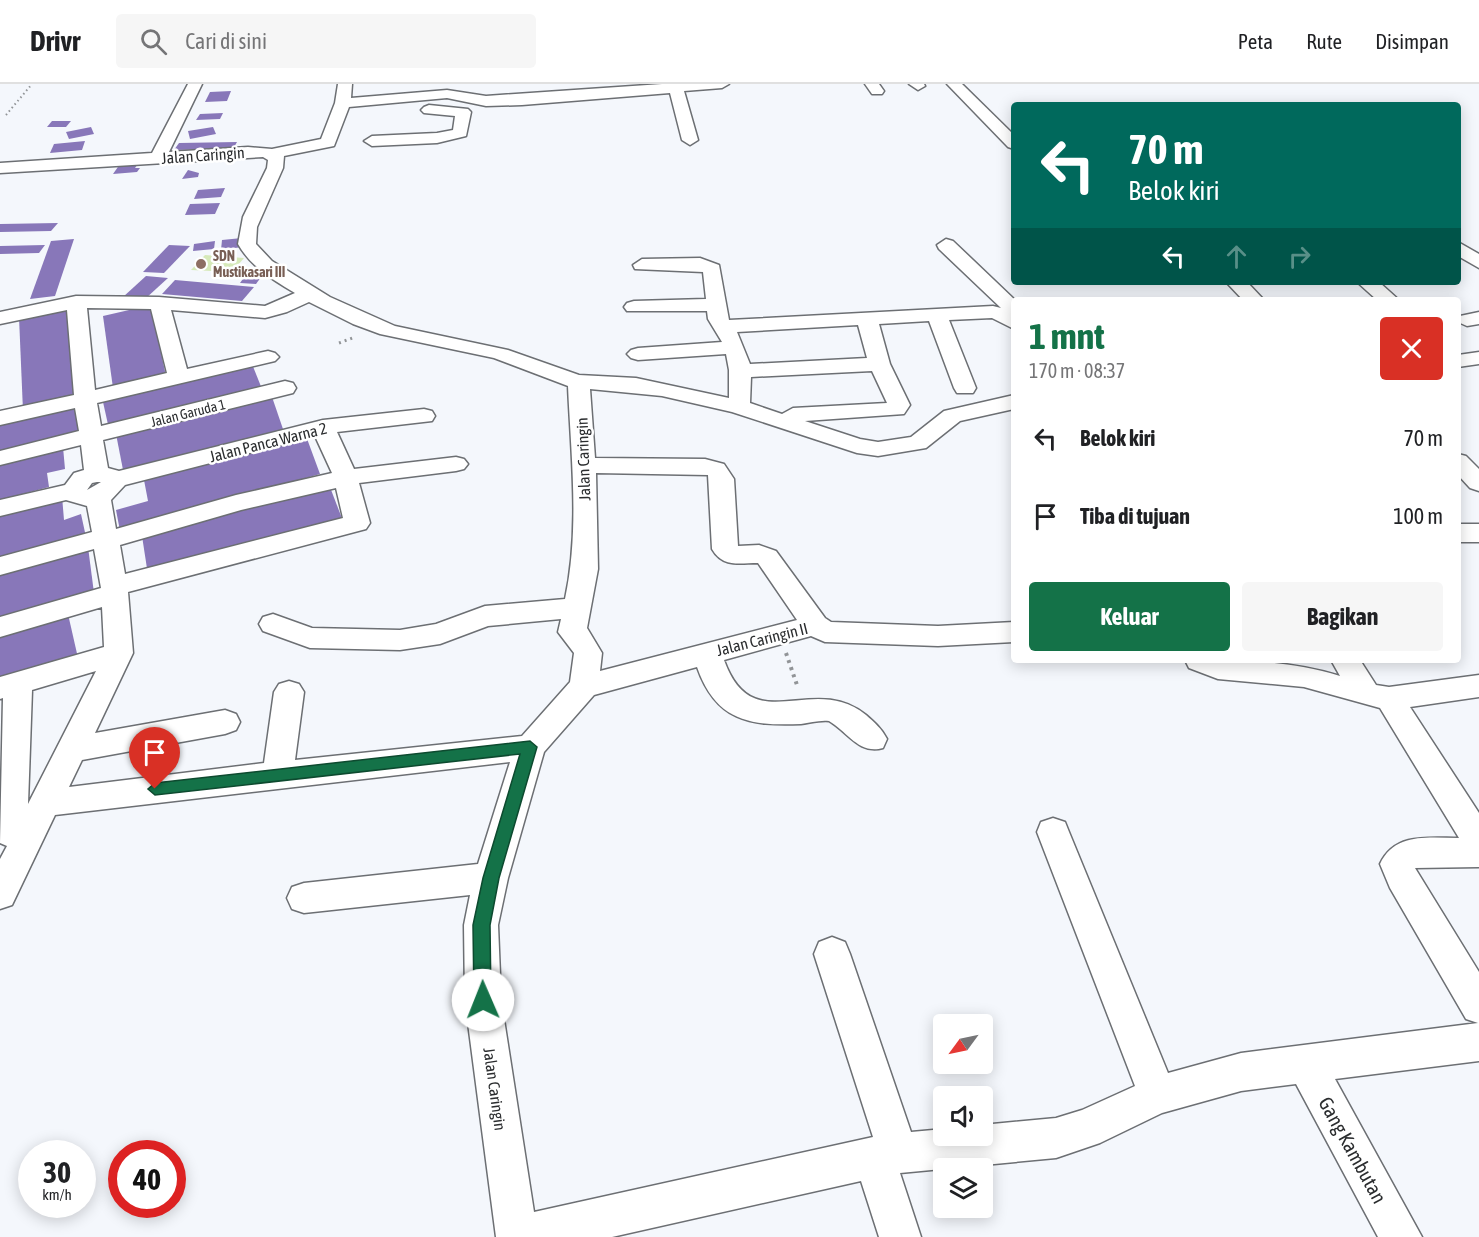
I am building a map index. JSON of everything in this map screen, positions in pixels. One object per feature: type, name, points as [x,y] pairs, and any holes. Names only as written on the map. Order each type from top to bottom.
[{"type":"street","points":[[157,159],[195,84]]},
{"type":"street","points":[[341,109],[345,84]]},
{"type":"street","points":[[341,109],[447,94],[495,101],[580,90],[722,84]]},
{"type":"street","points":[[954,84],[1011,141]]},
{"type":"street","points":[[673,86],[690,140]]},
{"type":"street","points":[[341,109],[463,112],[460,133],[457,135],[372,141]]},
{"type":"street","name":"Jalan Caringin","points":[[2,171],[258,152],[270,154],[323,146],[332,137],[341,109]]},
{"type":"street","points":[[270,154],[277,158],[275,168],[246,230],[246,242],[255,258],[267,268],[374,326],[483,349],[516,359],[549,374],[579,382],[636,385],[739,407],[857,446],[885,449],[925,439],[952,416],[1011,403]]},
{"type":"street","points":[[946,245],[995,289],[1011,308]]},
{"type":"street","points":[[1461,250],[1479,262]]},
{"type":"street","points":[[642,265],[700,264],[712,269],[717,319],[726,326],[743,371],[739,407]]},
{"type":"street","points":[[1239,285],[1251,297]]},
{"type":"street","points":[[1371,285],[1385,297]]},
{"type":"street","points":[[0,318],[76,302],[159,303],[265,312],[280,308],[311,293]]},
{"type":"street","points":[[0,894],[22,826],[72,749],[119,653],[106,539],[95,485],[76,302]]},
{"type":"street","points":[[159,303],[179,378]]},
{"type":"street","points":[[634,307],[716,305]]},
{"type":"street","points":[[726,326],[993,312],[1011,319]]},
{"type":"street","points":[[937,316],[965,388]]},
{"type":"street","points":[[793,415],[896,410],[899,405],[879,364],[867,319]]},
{"type":"street","points":[[638,354],[734,347]]},
{"type":"street","points":[[0,417],[268,357]]},
{"type":"street","points":[[743,371],[879,364]]},
{"type":"street","name":"Jalan Caringin","points":[[517,1237],[483,1000],[481,925],[491,878],[530,747],[584,686],[588,653],[581,639],[572,632],[575,608],[585,569],[586,522],[579,382]]},
{"type":"street","name":"Jalan Garuda 1","points":[[0,458],[285,388]]},
{"type":"street","name":"Jalan Panca Warna 2","points":[[0,508],[323,427],[424,416]]},
{"type":"street","points":[[0,627],[113,590],[357,524],[345,476],[323,427]]},
{"type":"street","points":[[1461,463],[1473,477]]},
{"type":"street","points":[[0,566],[345,476],[402,467],[456,464]]},
{"type":"street","points":[[583,465],[716,469],[722,479],[725,549],[732,555],[759,554],[767,557],[815,625]]},
{"type":"street","points":[[1461,534],[1479,533]]},
{"type":"street","points":[[273,624],[310,638],[400,640],[440,634],[485,616],[575,608]]},
{"type":"street","name":"Jalan Caringin II","points":[[584,686],[815,625],[825,632],[938,636],[1011,632]]},
{"type":"street","points":[[707,652],[716,680],[726,696],[748,711],[765,714],[826,705],[853,722],[872,739]]},
{"type":"street","points":[[22,826],[9,685],[119,653]]},
{"type":"street","points":[[1206,663],[1218,668],[1304,676],[1378,696],[1479,686]]},
{"type":"street","points":[[1348,663],[1378,696],[1479,841]]},
{"type":"street","points":[[278,774],[289,692]]},
{"type":"street","points":[[72,749],[225,722]]},
{"type":"street","points":[[22,826],[278,774],[530,747]]},
{"type":"street","points":[[1053,831],[1158,1095]]},
{"type":"street","points":[[1479,852],[1410,853],[1397,864],[1402,877],[1479,1006]]},
{"type":"street","points":[[304,898],[491,878]]},
{"type":"street","points":[[832,954],[886,1155],[900,1237]]},
{"type":"street","points":[[517,1237],[886,1155],[1056,1138],[1086,1129],[1158,1095],[1241,1072],[1479,1042]]},
{"type":"street","name":"Gang Kambutan","points":[[1305,1064],[1401,1237]]},
{"type":"path","points":[[6,115],[32,84]]},
{"type":"path","points":[[779,633],[826,705]]},
{"type":"green space","points":[[205,255],[244,258],[232,272],[191,270]]},
{"type":"building","points":[[231,91],[227,101],[205,102],[210,92]]},
{"type":"building","points":[[223,113],[220,119],[196,120],[200,114]]},
{"type":"building","points":[[52,121],[71,121],[66,127],[47,127]]},
{"type":"building","points":[[91,127],[94,134],[69,139],[66,132]]},
{"type":"building","points":[[213,127],[216,134],[190,139],[188,131]]},
{"type":"building","points":[[85,141],[82,150],[50,153],[54,144]]},
{"type":"building","points":[[237,142],[233,149],[174,150],[179,143]]},
{"type":"building","points":[[120,164],[138,164],[135,168],[140,168],[137,172],[113,174]]},
{"type":"building","points":[[188,170],[199,173],[198,177],[182,179]]},
{"type":"building","points":[[225,188],[221,197],[194,199],[198,190]]},
{"type":"building","points":[[220,203],[215,214],[185,215],[190,204]]},
{"type":"building","points":[[58,223],[51,231],[0,232],[0,224]]},
{"type":"building","points":[[242,238],[242,247],[221,250],[222,240]]},
{"type":"building","points":[[74,239],[55,296],[30,299],[51,241]]},
{"type":"building","points":[[215,241],[214,249],[193,251],[194,244]]},
{"type":"building","points":[[45,245],[39,253],[0,254],[0,246]]},
{"type":"building","points":[[169,245],[190,246],[164,273],[143,272]]},
{"type":"building","points":[[248,272],[264,273],[256,284],[240,283]]},
{"type":"building","points":[[146,276],[168,278],[145,299],[123,297]]},
{"type":"building","points":[[175,280],[254,287],[242,301],[162,294]]},
{"type":"building","points":[[151,305],[166,376],[113,388],[103,316]]},
{"type":"building","points":[[69,306],[79,398],[23,411],[19,317]]},
{"type":"building","points":[[252,364],[262,389],[109,429],[103,402]]},
{"type":"building","points":[[271,394],[284,432],[124,475],[116,434]]},
{"type":"building","points":[[79,402],[84,432],[0,454],[0,422]]},
{"type":"building","points":[[306,436],[320,474],[120,531],[116,510],[148,501],[144,480]]},
{"type":"building","points":[[63,447],[65,469],[47,473],[49,487],[0,500],[0,464]]},
{"type":"building","points":[[328,482],[343,521],[148,575],[142,536]]},
{"type":"building","points":[[62,496],[64,520],[81,514],[86,537],[0,562],[0,513]]},
{"type":"building","points":[[88,547],[94,593],[0,621],[0,573]]},
{"type":"building","points":[[68,614],[78,658],[0,680],[0,633]]},
{"type":"place","name":"SDN Mustikasari III","points":[[201,264]]},
{"type":"route","points":[[155,789],[530,747],[491,878],[481,925],[483,1000]]}]
